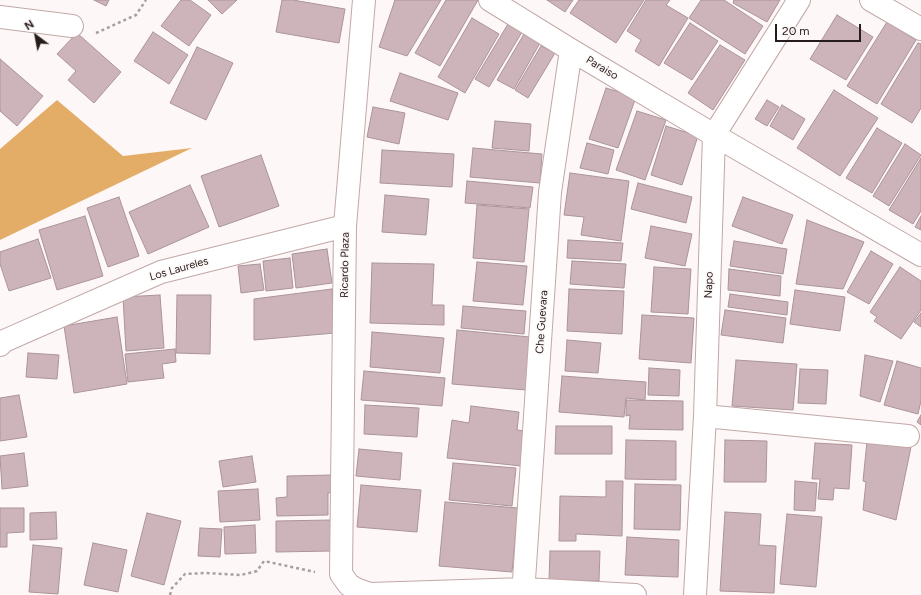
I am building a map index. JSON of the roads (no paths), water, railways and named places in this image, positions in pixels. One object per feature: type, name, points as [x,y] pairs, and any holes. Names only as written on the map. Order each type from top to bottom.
[{"type":"street","name":"Ricardo Plaza","points":[[364,0],[345,226],[341,574],[349,585],[370,594],[524,592]]},
{"type":"street","name":"Paraiso","points":[[490,0],[714,135],[921,255]]},
{"type":"street","points":[[714,135],[799,0]]},
{"type":"street","points":[[871,0],[921,29]]},
{"type":"street","points":[[0,17],[72,26]]},
{"type":"street","name":"Che Guevara","points":[[524,592],[550,192],[571,50]]},
{"type":"street","name":"Napo","points":[[695,595],[705,416],[714,135]]},
{"type":"street","name":"Los Laureles","points":[[0,345],[4,341],[161,272],[345,226]]},
{"type":"street","points":[[705,416],[908,436]]},
{"type":"street","points":[[524,592],[635,595]]}]
